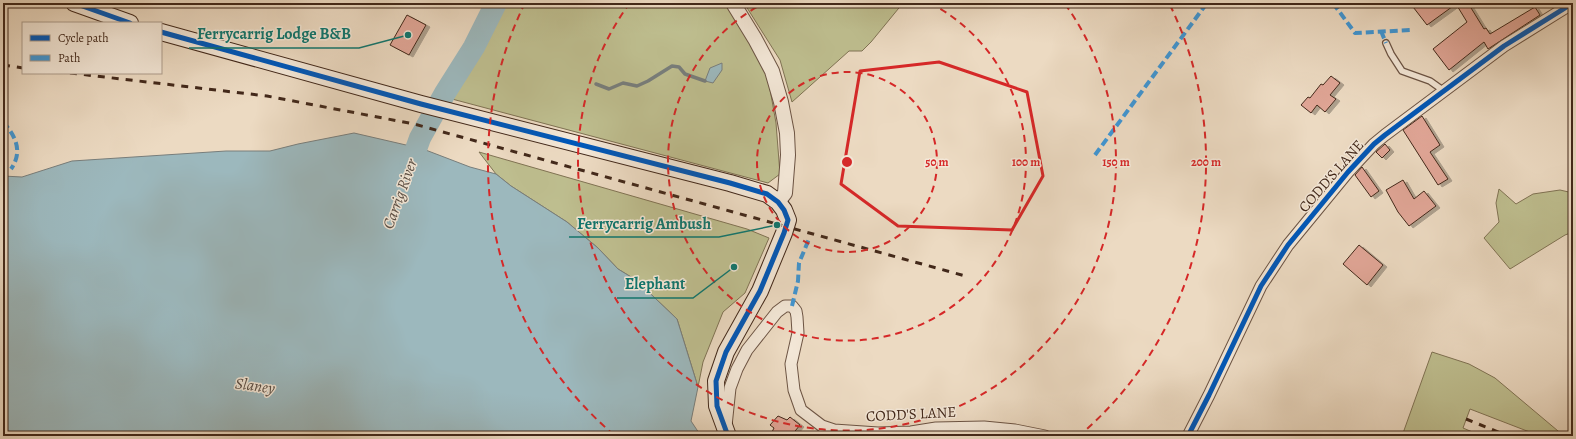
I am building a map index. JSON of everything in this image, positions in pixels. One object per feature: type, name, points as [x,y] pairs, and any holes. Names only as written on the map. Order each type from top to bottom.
[{"type":"main road","points":[[74,3],[127,22]]},
{"type":"main road","points":[[162,32],[421,104],[730,183],[767,194],[778,202],[784,210],[788,220],[760,292],[726,352],[716,381],[717,406],[727,433]]},
{"type":"street","points":[[733,3],[772,71],[781,102],[787,134],[788,156],[785,194],[778,202]]},
{"type":"street","name":"CODD'S LANE","points":[[1188,436],[1261,286],[1288,245],[1348,172],[1374,144],[1504,46],[1573,4]]},
{"type":"street","name":"CODD'S LANE","points":[[727,433],[730,388],[737,369],[747,350],[777,312],[785,306],[792,306],[796,311],[798,333],[791,364],[794,390],[801,410],[822,426],[834,430],[878,433],[911,432],[936,428],[984,427],[1015,430],[1045,436]]},
{"type":"lane","points":[[1386,43],[1402,71],[1430,81],[1444,91]]},
{"type":"highlighted area","points":[[939,62],[1027,92],[1043,176],[1012,230],[898,226],[841,184],[860,71]]},
{"type":"green space","points":[[483,3],[726,3],[752,45],[768,78],[776,123],[780,174],[768,183],[452,99],[491,25],[483,7]]},
{"type":"green space","points":[[744,3],[903,3],[862,51],[849,51],[792,102],[780,60]]},
{"type":"green space","points":[[479,152],[747,229],[769,238],[745,293],[723,312],[703,362],[698,387],[677,319],[636,280],[618,269],[598,248],[567,222],[511,186],[496,174]]},
{"type":"green space","points":[[1499,189],[1516,204],[1533,194],[1560,190],[1573,193],[1573,232],[1565,235],[1510,269],[1484,238],[1499,222],[1496,203]]},
{"type":"green space","points":[[1432,352],[1469,364],[1495,378],[1564,436],[1540,436],[1470,409],[1463,428],[1482,436],[1402,436]]},
{"type":"water","points":[[722,63],[722,70],[713,83],[705,81],[710,68]]},
{"type":"water","name":"Slaney","points":[[354,133],[406,145],[420,138],[423,149],[470,167],[496,174],[511,186],[567,222],[598,248],[618,269],[636,280],[677,319],[698,387],[691,421],[701,436],[3,436],[3,176],[22,177],[72,161],[226,151],[270,151]]},
{"type":"building","points":[[1410,3],[1468,3],[1484,29],[1486,28],[1490,34],[1535,7],[1540,15],[1488,49],[1484,42],[1449,70],[1433,49],[1467,22],[1456,4],[1427,25]]},
{"type":"building","points":[[407,15],[426,25],[409,55],[390,45]]},
{"type":"building","points":[[1331,76],[1340,83],[1330,95],[1336,99],[1325,112],[1317,105],[1311,113],[1301,105],[1308,97],[1310,98],[1321,84],[1323,85]]},
{"type":"building","points":[[1422,116],[1440,145],[1430,152],[1448,179],[1438,185],[1403,130]]},
{"type":"building","points":[[1385,144],[1390,150],[1382,158],[1376,152]]},
{"type":"building","points":[[1362,167],[1379,191],[1371,197],[1355,175]]},
{"type":"building","points":[[1403,180],[1414,199],[1424,191],[1436,206],[1409,226],[1398,212],[1386,190]]},
{"type":"building","points":[[1359,245],[1383,265],[1367,285],[1343,264]]},
{"type":"building","points":[[778,416],[787,420],[790,417],[800,425],[791,436],[778,436],[772,432],[774,428],[770,425]]},
{"type":"waterway","name":"Carrig River","points":[[410,166],[420,138],[445,93],[474,47],[496,3]]},
{"type":"waterway","points":[[596,84],[609,89],[623,83],[637,86],[672,66],[679,67],[685,74],[705,81]]},
{"type":"railway","points":[[3,65],[22,68]]},
{"type":"railway","points":[[79,74],[267,96],[414,124],[969,277]]},
{"type":"railway","points":[[1466,419],[1508,436]]},
{"type":"marked path","points":[[1095,155],[1207,3]]},
{"type":"marked path","points":[[1333,3],[1355,33],[1411,30]]},
{"type":"marked path","points":[[1381,31],[1386,43]]},
{"type":"marked path","points":[[3,122],[8,127],[16,144],[17,156],[11,169]]},
{"type":"marked path","points":[[792,306],[798,281],[799,263],[809,239]]},
{"type":"cycle path","points":[[74,3],[127,22]]},
{"type":"cycle path","points":[[1188,436],[1261,286],[1288,245],[1348,172],[1374,144],[1385,135],[1504,46],[1573,3]]},
{"type":"cycle path","points":[[162,32],[421,104],[730,183],[767,194],[778,202],[784,210],[788,220],[760,291],[726,352],[716,381],[717,406],[728,436]]},
{"type":"place","name":"Ferrycarrig Lodge B&B","points":[[408,35]]},
{"type":"place","name":"Ferrycarrig Ambush","points":[[777,225]]},
{"type":"place","name":"Elephant","points":[[734,267]]}]
